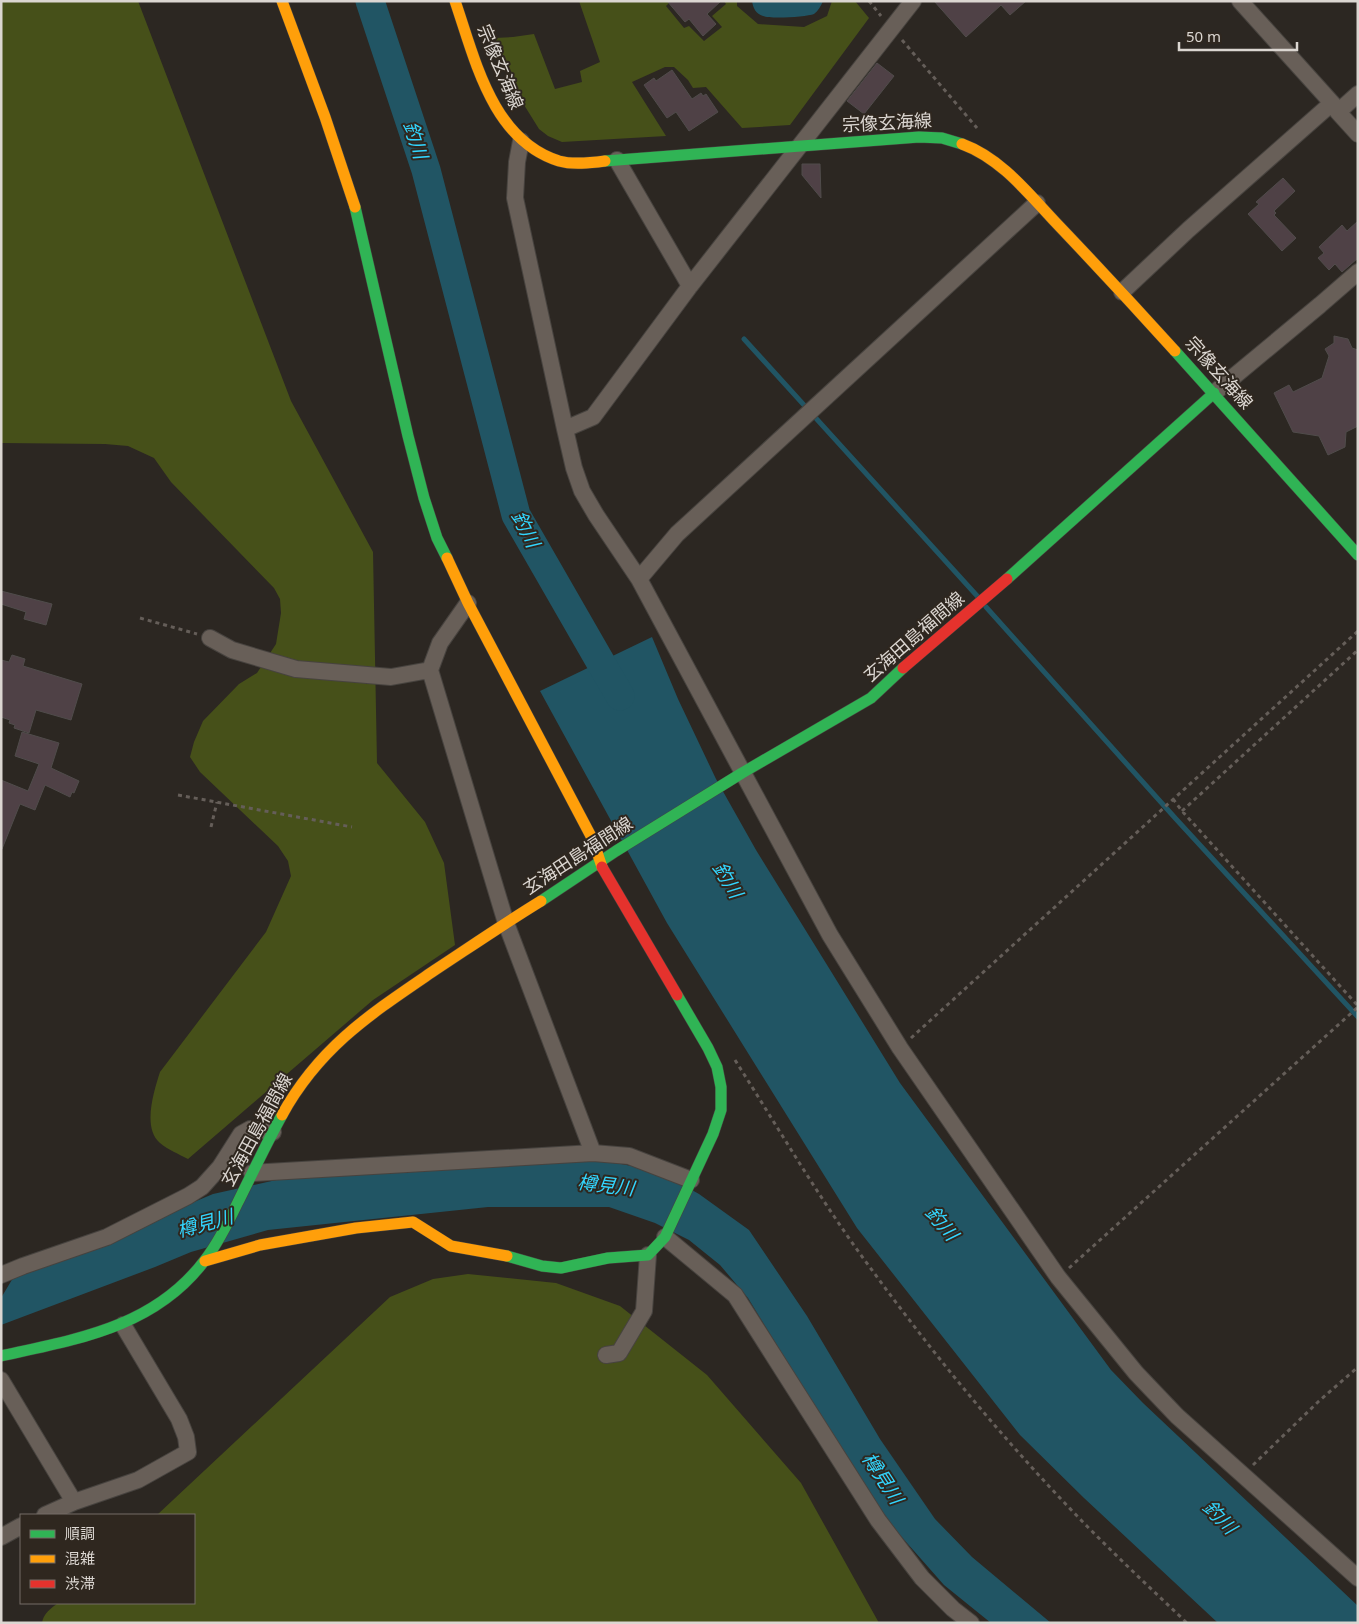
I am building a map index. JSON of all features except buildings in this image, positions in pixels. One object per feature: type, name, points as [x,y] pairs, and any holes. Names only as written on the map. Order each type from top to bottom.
[{"type":"main road","points":[[205,1261],[260,1245],[356,1228],[413,1222],[452,1246],[509,1256],[542,1266],[562,1268],[608,1258],[648,1255],[665,1236],[713,1134],[721,1110],[721,1087],[717,1067],[708,1048],[600,864],[593,840],[468,604],[437,538],[424,498],[358,215],[326,117],[282,1]]},
{"type":"main road","name":"宗像玄海線","points":[[455,1],[483,80],[501,118],[521,141],[539,153],[559,160],[579,163],[919,137],[942,138],[964,144],[988,155],[1122,292],[1358,555]]},
{"type":"main road","name":"玄海田島福間線","points":[[1,1356],[95,1335],[123,1325],[154,1308],[172,1295],[189,1280],[205,1261],[250,1179],[288,1102],[306,1076],[332,1047],[362,1021],[506,923],[600,864],[616,851],[871,698],[1214,393]]},
{"type":"street","points":[[564,429],[593,417],[690,286],[913,1]]},
{"type":"street","points":[[1240,1],[1358,134]]},
{"type":"street","points":[[1122,292],[1188,230],[1335,107],[1358,94]]},
{"type":"street","points":[[521,141],[517,162],[516,198],[564,429],[574,468],[582,491],[596,515],[639,579],[736,778],[830,936],[900,1048],[1058,1278],[1136,1373],[1177,1416],[1358,1578]]},
{"type":"street","points":[[618,160],[690,286]]},
{"type":"street","points":[[639,579],[676,534],[1037,203]]},
{"type":"street","points":[[1214,393],[1320,306],[1358,272]]},
{"type":"street","points":[[468,604],[440,643],[430,670],[506,923],[593,1153]]},
{"type":"street","points":[[210,638],[232,650],[296,669],[391,677],[430,670]]},
{"type":"street","points":[[1,1275],[107,1237],[180,1200],[202,1187],[220,1167],[241,1134],[250,1129],[273,1132]]},
{"type":"street","points":[[250,1179],[593,1153],[628,1156],[689,1185]]},
{"type":"street","points":[[665,1236],[735,1295],[878,1520],[922,1578],[953,1609],[971,1623]]},
{"type":"street","points":[[606,1355],[619,1353],[644,1310],[648,1255]]},
{"type":"street","points":[[47,1514],[74,1502],[138,1480],[188,1452],[186,1437],[179,1420],[123,1325]]},
{"type":"street","points":[[1,1380],[74,1502]]},
{"type":"street","points":[[1,1537],[20,1527]]},
{"type":"path","points":[[869,1],[981,132]]},
{"type":"path","points":[[140,618],[210,638]]},
{"type":"path","points":[[900,1048],[1358,631]]},
{"type":"path","points":[[1182,811],[1358,650]]},
{"type":"path","points":[[178,794],[352,827]]},
{"type":"path","points":[[1058,1278],[1358,1006],[1173,799]]},
{"type":"path","points":[[212,827],[217,802]]},
{"type":"path","points":[[735,1059],[831,1212],[868,1266],[926,1341],[981,1408],[1060,1498],[1187,1623]]},
{"type":"path","points":[[1242,1476],[1319,1401],[1358,1367]]},
{"type":"green space","points":[[1,1],[138,1],[291,401],[373,552],[377,763],[425,822],[444,863],[455,945],[373,1000],[188,1159],[160,1143],[152,1128],[151,1109],[160,1072],[266,932],[291,876],[288,861],[278,846],[200,772],[190,757],[203,721],[239,684],[257,673],[276,644],[281,613],[280,599],[274,588],[171,482],[154,458],[128,446],[1,443]]},
{"type":"green space","points":[[579,1],[671,1],[666,6],[684,28],[689,26],[704,41],[722,27],[712,16],[726,4],[724,1],[737,1],[737,6],[758,24],[804,27],[827,16],[832,1],[855,1],[869,18],[790,125],[742,128],[706,87],[693,88],[688,80],[674,67],[665,67],[632,82],[666,136],[562,142],[548,136],[539,129],[516,92],[495,38],[534,34],[555,89],[582,82],[580,71],[600,62]]},
{"type":"green space","points":[[468,1274],[556,1283],[620,1306],[707,1375],[801,1483],[879,1623],[42,1623],[46,1614],[57,1604],[195,1604],[195,1514],[158,1514],[390,1297],[433,1279]]},
{"type":"water","points":[[752,1],[823,1],[814,14],[767,17],[758,14]]},
{"type":"water","points":[[652,637],[678,699],[716,779],[756,850],[900,1083],[1111,1370],[1143,1403],[1358,1606],[1358,1623],[1218,1623],[1084,1498],[1020,1435],[857,1228],[667,923],[540,691]]},
{"type":"water","name":"樽見川","points":[[594,1161],[642,1168],[674,1180],[699,1194],[749,1230],[807,1316],[880,1439],[935,1519],[972,1557],[1051,1623],[991,1623],[944,1585],[877,1509],[748,1298],[720,1265],[689,1240],[655,1223],[609,1207],[488,1207],[268,1230],[191,1252],[1,1325],[1,1298],[13,1278],[213,1194],[276,1180],[546,1162]]},
{"type":"waterway","name":"釣川","points":[[370,1],[426,170],[516,515],[620,696]]},
{"type":"waterway","points":[[744,339],[979,598]]},
{"type":"waterway","points":[[986,607],[1176,819],[1358,1017]]},
{"type":"traffic: fast","points":[[605,161],[919,137],[942,138],[962,144]]},
{"type":"traffic: fast","points":[[355,207],[424,498],[437,538],[447,558]]},
{"type":"traffic: fast","points":[[1175,351],[1358,555]]},
{"type":"traffic: fast","points":[[1007,579],[1214,393]]},
{"type":"traffic: fast","points":[[541,901],[616,851],[742,773],[871,698],[903,668]]},
{"type":"traffic: fast","points":[[507,1256],[542,1266],[561,1268],[608,1258],[648,1255],[665,1237],[713,1134],[721,1110],[721,1087],[717,1067],[677,995]]},
{"type":"traffic: fast","points":[[1,1356],[86,1336],[113,1327],[163,1301],[185,1283],[205,1260],[218,1240],[282,1115]]},
{"type":"traffic: slow","points":[[282,1],[325,117],[355,207]]},
{"type":"traffic: slow","points":[[455,1],[470,48],[489,95],[517,135],[536,150],[559,161],[576,163],[605,161]]},
{"type":"traffic: slow","points":[[962,144],[991,159],[1015,180],[1175,351]]},
{"type":"traffic: slow","points":[[447,558],[468,603],[593,840],[602,867]]},
{"type":"traffic: slow","points":[[282,1115],[313,1069],[349,1033],[390,1001],[541,901]]},
{"type":"traffic: slow","points":[[205,1261],[260,1245],[356,1228],[413,1222],[451,1246],[507,1256]]},
{"type":"traffic: jam","points":[[903,668],[1007,579]]},
{"type":"traffic: jam","points":[[602,867],[677,995]]}]
